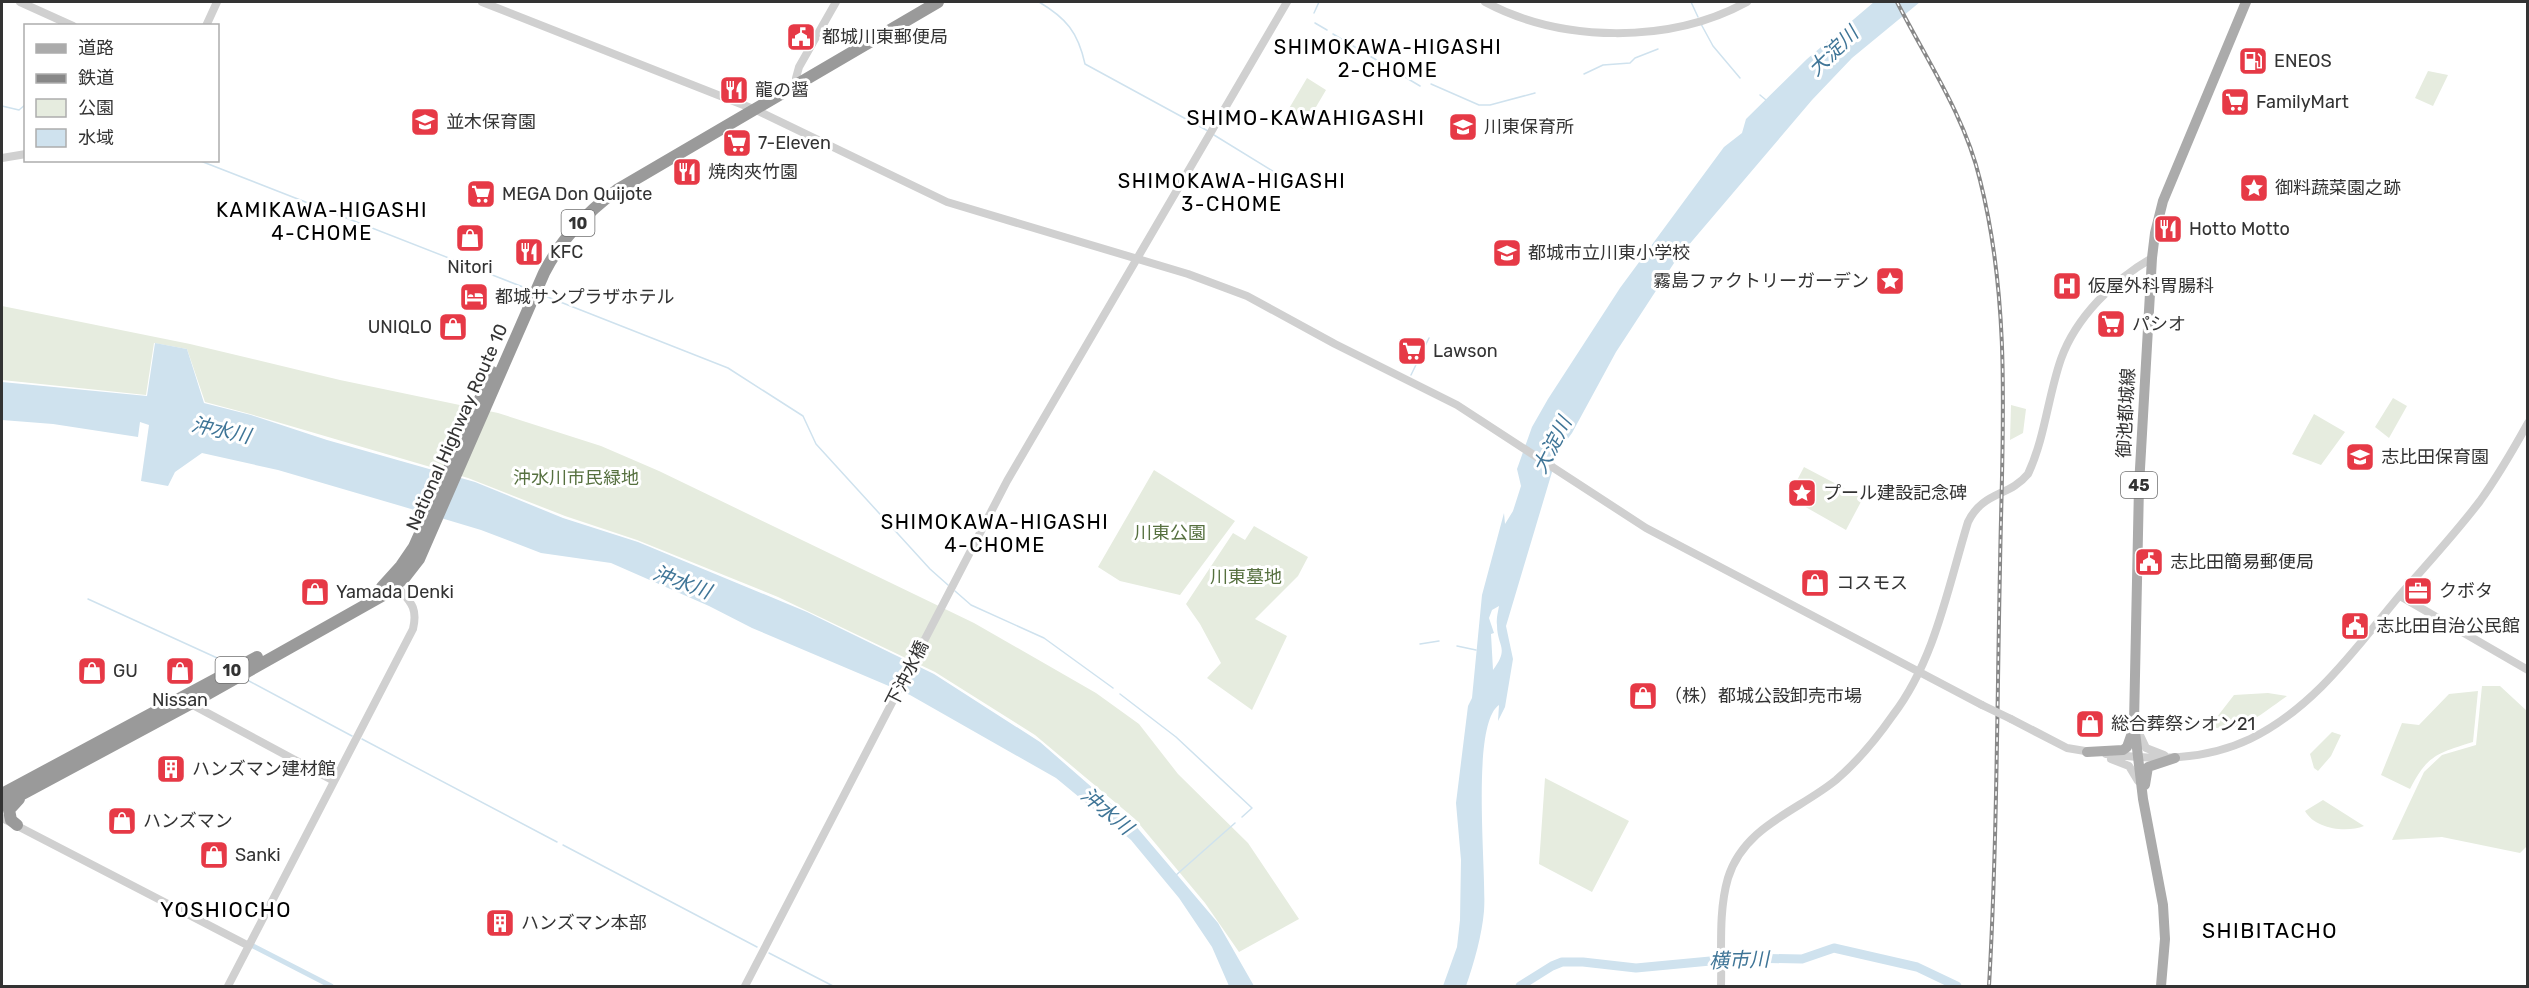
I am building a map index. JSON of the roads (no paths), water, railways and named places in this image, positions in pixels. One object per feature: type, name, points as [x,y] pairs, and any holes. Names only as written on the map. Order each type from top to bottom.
[{"type":"highway","name":"National Highway Route 10","points":[[2,805],[394,582],[420,546],[539,270],[567,225],[605,191],[751,109],[926,2]]},
{"type":"highway","name":"National Highway Route 10","points":[[798,81],[938,2]]},
{"type":"highway","name":"National Highway Route 10","points":[[2,794],[186,700]]},
{"type":"highway","points":[[17,825],[11,820],[9,810],[29,790]]},
{"type":"main road","name":"御池都城線","points":[[2161,986],[2165,939],[2163,905],[2143,799],[2134,723],[2139,486],[2152,258],[2163,201],[2246,2]]},
{"type":"main road","points":[[2087,752],[2123,750],[2129,743],[2134,723]]},
{"type":"main road","points":[[2143,799],[2148,767],[2175,758]]},
{"type":"street","points":[[20,2],[69,24]]},
{"type":"street","points":[[207,24],[217,2]]},
{"type":"street","points":[[482,2],[751,109],[947,201],[1215,282],[1247,296],[1335,344],[1447,400],[1646,528],[2067,748],[2137,758],[2175,758],[2199,755],[2235,745],[2282,720],[2311,698],[2334,675],[2479,502],[2528,423]]},
{"type":"street","points":[[798,81],[799,67],[836,2]]},
{"type":"street","name":"下沖水橋","points":[[745,987],[1007,481],[1287,2]]},
{"type":"street","points":[[1485,2],[1540,24],[1584,33],[1665,29],[1706,19],[1747,2]]},
{"type":"street","points":[[2,158],[24,154]]},
{"type":"street","points":[[1721,987],[1724,898],[1731,868],[1747,844],[1774,820],[1836,780],[1858,758],[1901,705],[1921,672],[1968,522],[1975,509],[1993,496],[2016,485],[2028,474],[2061,358],[2073,335],[2099,301],[2132,271],[2152,258]]},
{"type":"street","points":[[228,987],[413,629],[416,617],[415,608],[394,582]]},
{"type":"street","points":[[2400,596],[2528,670]]},
{"type":"street","points":[[186,700],[334,781]]},
{"type":"street","points":[[2134,723],[2146,748],[2175,758]]},
{"type":"street","points":[[2087,752],[2129,766],[2136,774],[2143,799]]},
{"type":"street","points":[[2,818],[249,946]]},
{"type":"water","name":"大淀川","points":[[1874,2],[1920,2],[1852,58],[1812,100],[1676,260],[1616,352],[1572,433],[1558,452],[1506,626],[1513,659],[1505,707],[1498,721],[1499,705],[1490,718],[1485,740],[1482,769],[1484,911],[1480,939],[1466,986],[1443,986],[1457,947],[1460,920],[1461,860],[1456,803],[1468,706],[1472,698],[1482,595],[1504,513],[1505,524],[1513,511],[1521,486],[1517,469],[1532,427],[1620,288],[1724,147],[1742,133],[1746,119],[1807,59]],"holes":[[[1499,606],[1497,623],[1502,651],[1493,670],[1491,634],[1494,633],[1489,618],[1492,610]]]},
{"type":"water","name":"沖水川","points":[[155,343],[187,349],[204,403],[475,482],[563,518],[638,542],[807,612],[934,674],[1040,742],[1134,824],[1218,923],[1254,986],[1229,986],[1212,947],[1179,898],[1131,840],[1056,778],[910,695],[752,628],[709,606],[611,563],[541,553],[481,530],[401,506],[278,470],[202,453],[175,472],[168,486],[141,481],[149,425],[140,422],[138,437],[53,424],[2,420],[2,382],[147,396]]},
{"type":"waterway","points":[[1039,2],[1064,20],[1079,43],[1085,64],[1208,131]]},
{"type":"waterway","points":[[1314,13],[1319,2]]},
{"type":"waterway","points":[[1691,2],[1698,17]]},
{"type":"waterway","points":[[1315,23],[1327,30]]},
{"type":"waterway","points":[[1701,24],[1713,46],[1740,78]]},
{"type":"waterway","points":[[1333,34],[1420,86]]},
{"type":"waterway","points":[[1584,74],[1603,65],[1630,63],[1635,58],[1658,49]]},
{"type":"waterway","points":[[1431,84],[1479,105],[1490,105],[1535,93]]},
{"type":"waterway","points":[[1760,95],[1766,100]]},
{"type":"waterway","points":[[2,106],[19,110],[24,106]]},
{"type":"waterway","points":[[1214,135],[1297,186]]},
{"type":"waterway","points":[[203,162],[523,287]]},
{"type":"waterway","points":[[540,294],[728,368],[803,416],[816,444],[930,569],[948,585]]},
{"type":"waterway","points":[[1411,375],[1429,338]]},
{"type":"waterway","points":[[955,591],[971,605],[1044,638],[1113,688]]},
{"type":"waterway","points":[[88,599],[226,662]]},
{"type":"waterway","points":[[1420,644],[1439,641]]},
{"type":"waterway","points":[[1457,646],[1476,650]]},
{"type":"waterway","points":[[249,681],[352,736]]},
{"type":"waterway","points":[[1120,694],[1176,737],[1252,808],[1242,817]]},
{"type":"waterway","points":[[362,739],[557,842]]},
{"type":"waterway","points":[[1175,876],[1235,823]]},
{"type":"waterway","points":[[563,845],[757,947]]},
{"type":"waterway","points":[[253,946],[331,986]]},
{"type":"waterway","name":"横市川","points":[[1520,986],[1562,962],[1636,968],[1742,958],[1802,959],[1834,948],[1917,967],[1957,986]]},
{"type":"waterway","points":[[769,953],[833,986]]},
{"type":"railway","points":[[1897,2],[1944,88],[1965,133],[1980,180],[1997,276],[2003,372],[2003,421],[1995,829],[1989,986]]},
{"type":"place","name":"都城川東郵便局","points":[[801,37]]},
{"type":"place","name":"ENEOS","points":[[2253,61]]},
{"type":"place","name":"龍の醤","points":[[734,90]]},
{"type":"place","name":"FamilyMart","points":[[2235,102]]},
{"type":"place","name":"並木保育園","points":[[425,122]]},
{"type":"place","name":"川東保育所","points":[[1463,127]]},
{"type":"place","name":"7-Eleven","points":[[737,143]]},
{"type":"place","name":"焼肉夾竹園","points":[[687,172]]},
{"type":"place","name":"御料蔬菜園之跡","points":[[2254,188]]},
{"type":"place","name":"MEGA Don Quijote","points":[[481,194]]},
{"type":"place","name":"Hotto Motto","points":[[2168,229]]},
{"type":"place","name":"Nitori","points":[[470,238]]},
{"type":"place","name":"KFC","points":[[529,252]]},
{"type":"place","name":"都城市立川東小学校","points":[[1507,253]]},
{"type":"place","name":"霧島ファクトリーガーデン","points":[[1890,281]]},
{"type":"place","name":"仮屋外科胃腸科","points":[[2067,286]]},
{"type":"place","name":"都城サンプラザホテル","points":[[474,297]]},
{"type":"place","name":"パシオ","points":[[2111,324]]},
{"type":"place","name":"UNIQLO","points":[[453,327]]},
{"type":"place","name":"Lawson","points":[[1412,351]]},
{"type":"place","name":"志比田保育園","points":[[2360,457]]},
{"type":"place","name":"プール建設記念碑","points":[[1802,493]]},
{"type":"place","name":"志比田簡易郵便局","points":[[2149,562]]},
{"type":"place","name":"コスモス","points":[[1815,583]]},
{"type":"place","name":"クボタ","points":[[2418,591]]},
{"type":"place","name":"Yamada Denki","points":[[315,592]]},
{"type":"place","name":"志比田自治公民館","points":[[2355,626]]},
{"type":"place","name":"GU","points":[[92,671]]},
{"type":"place","name":"Nissan","points":[[180,671]]},
{"type":"place","name":"（株）都城公設卸売市場","points":[[1643,696]]},
{"type":"place","name":"総合葬祭シオン21","points":[[2090,724]]},
{"type":"place","name":"ハンズマン建材館","points":[[171,769]]},
{"type":"place","name":"ハンズマン","points":[[122,821]]},
{"type":"place","name":"Sanki","points":[[214,855]]},
{"type":"place","name":"ハンズマン本部","points":[[500,923]]},
{"type":"district","name":"SHIMOKAWA-HIGASHI 2-CHOME","points":[[1388,58]]},
{"type":"district","name":"SHIMO-KAWAHIGASHI","points":[[1306,117]]},
{"type":"district","name":"SHIMOKAWA-HIGASHI 3-CHOME","points":[[1232,192]]},
{"type":"district","name":"KAMIKAWA-HIGASHI 4-CHOME","points":[[322,222]]},
{"type":"district","name":"SHIMOKAWA-HIGASHI 4-CHOME","points":[[995,534]]},
{"type":"district","name":"YOSHIOCHO","points":[[226,909]]},
{"type":"district","name":"SHIBITACHO","points":[[2270,930]]},
{"type":"park label","name":"沖水川市民緑地","points":[[576,478]]},
{"type":"park label","name":"川東公園","points":[[1170,533]]},
{"type":"park label","name":"川東墓地","points":[[1246,577]]}]
